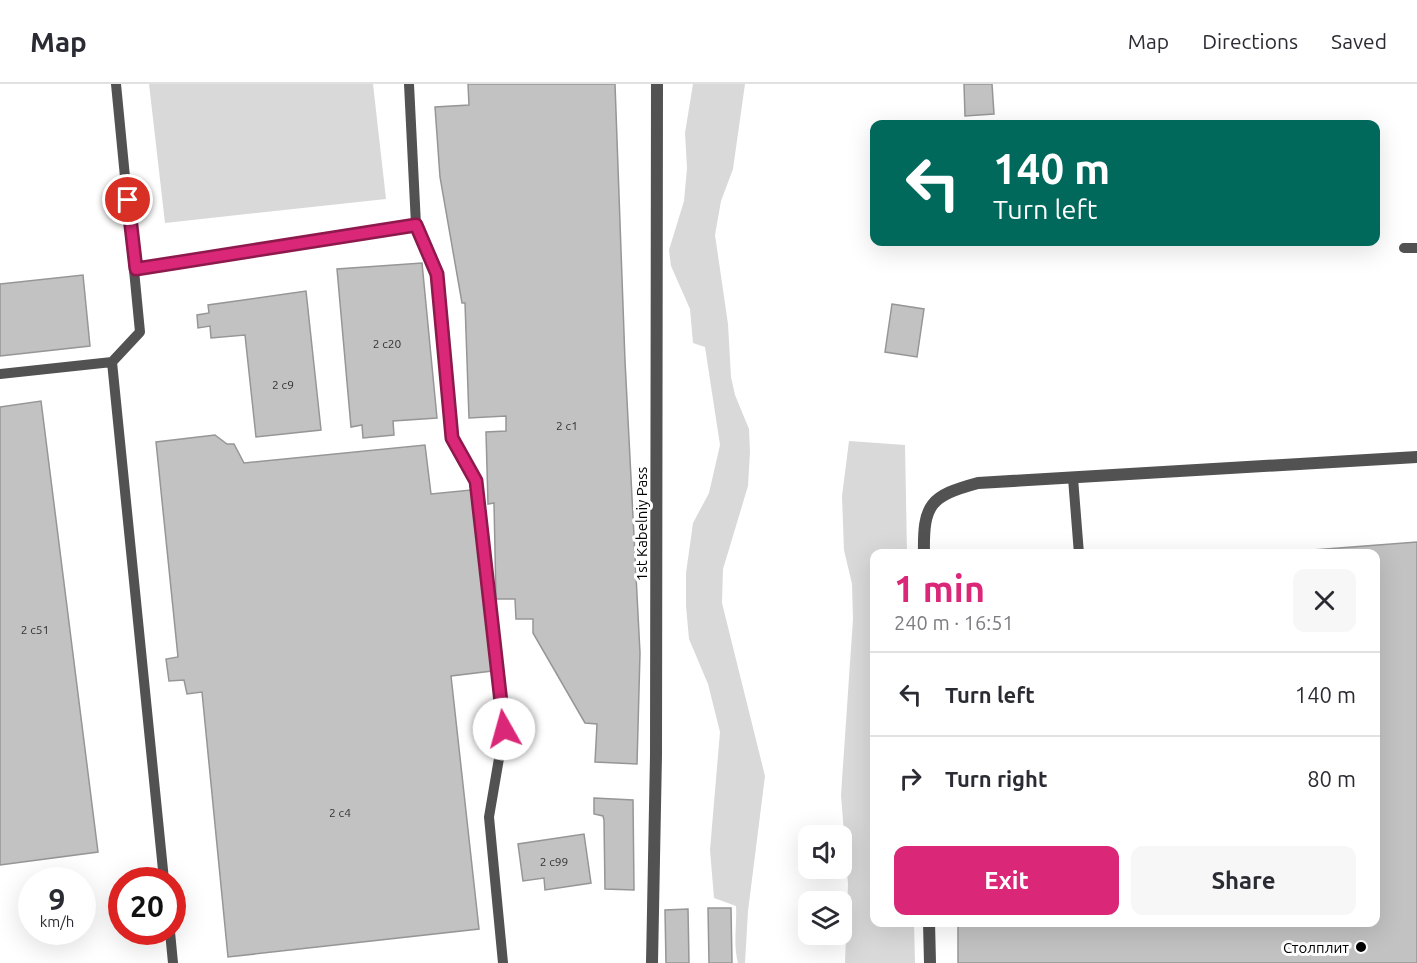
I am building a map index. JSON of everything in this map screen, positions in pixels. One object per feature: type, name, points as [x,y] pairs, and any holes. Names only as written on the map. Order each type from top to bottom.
[{"type":"street","name":"1st Kabelniy Pass","points":[[652,963],[656,755],[657,84]]},
{"type":"street","points":[[924,549],[924,525],[933,502],[948,491],[978,483],[1417,457]]},
{"type":"street","points":[[929,927],[930,963]]},
{"type":"lane","points":[[0,374],[112,362],[140,332],[136,269],[116,84]]},
{"type":"lane","points":[[409,84],[416,225],[437,274],[452,438],[476,481],[504,729],[489,817],[503,963]]},
{"type":"lane","points":[[136,269],[416,225]]},
{"type":"lane","points":[[1404,248],[1417,248]]},
{"type":"lane","points":[[112,362],[163,867]]},
{"type":"lane","points":[[1073,478],[1079,549]]},
{"type":"lane","points":[[171,945],[173,963]]},
{"type":"shaded area","points":[[149,84],[373,84],[386,199],[165,223]]},
{"type":"shaded area","points":[[693,84],[745,84],[733,169],[721,201],[715,235],[728,324],[731,377],[735,395],[749,429],[750,452],[748,486],[723,569],[722,603],[765,776],[748,911],[745,963],[738,963],[735,942],[736,906],[714,898],[710,850],[720,732],[708,684],[689,639],[686,606],[686,573],[693,523],[709,493],[720,445],[705,347],[693,343],[690,309],[671,266],[669,250],[684,201],[687,168],[685,133]]},
{"type":"shaded area","points":[[849,441],[905,445],[907,549],[870,549],[870,927],[914,927],[915,963],[845,963],[846,945],[852,945],[852,891],[848,891],[848,879],[852,879],[852,825],[843,825],[841,795],[853,619],[852,584],[844,550],[842,496]]},
{"type":"building","points":[[468,84],[615,84],[625,361],[640,653],[637,764],[595,762],[597,724],[585,723],[533,633],[533,619],[516,619],[515,599],[496,599],[494,503],[488,504],[486,432],[506,431],[506,416],[469,418],[465,303],[462,303],[440,177],[435,107],[469,105]]},
{"type":"building","points":[[964,84],[992,84],[994,114],[965,116]]},
{"type":"building","points":[[422,263],[437,418],[393,421],[394,435],[363,438],[362,425],[351,427],[337,269]]},
{"type":"building","points":[[83,275],[90,346],[0,356],[0,284]]},
{"type":"building","points":[[306,291],[321,430],[256,437],[245,335],[211,338],[210,326],[198,328],[197,315],[209,313],[208,305]]},
{"type":"building","points":[[892,304],[924,309],[917,357],[885,352]]},
{"type":"building","points":[[41,401],[98,852],[0,865],[0,407]]},
{"type":"building","points":[[215,435],[227,444],[234,444],[244,463],[425,445],[431,494],[471,490],[492,671],[451,676],[479,929],[228,957],[202,692],[187,694],[184,680],[169,681],[166,659],[178,657],[156,442]]},
{"type":"building","points":[[1417,542],[1417,963],[958,963],[958,927],[1380,927],[1380,549],[1325,549]]},
{"type":"building","points":[[594,798],[633,800],[634,890],[605,889],[604,820],[603,816],[594,814]]},
{"type":"building","points":[[584,834],[591,883],[545,890],[544,878],[523,881],[518,844]]},
{"type":"building","points":[[708,908],[731,908],[732,963],[709,963]]},
{"type":"building","points":[[688,909],[689,963],[666,963],[665,910]]},
{"type":"place","name":"Столплит","points":[[1361,947]]},
{"type":"route","points":[[128,200],[136,269],[416,225],[437,274],[452,438],[476,481],[504,729]]}]
